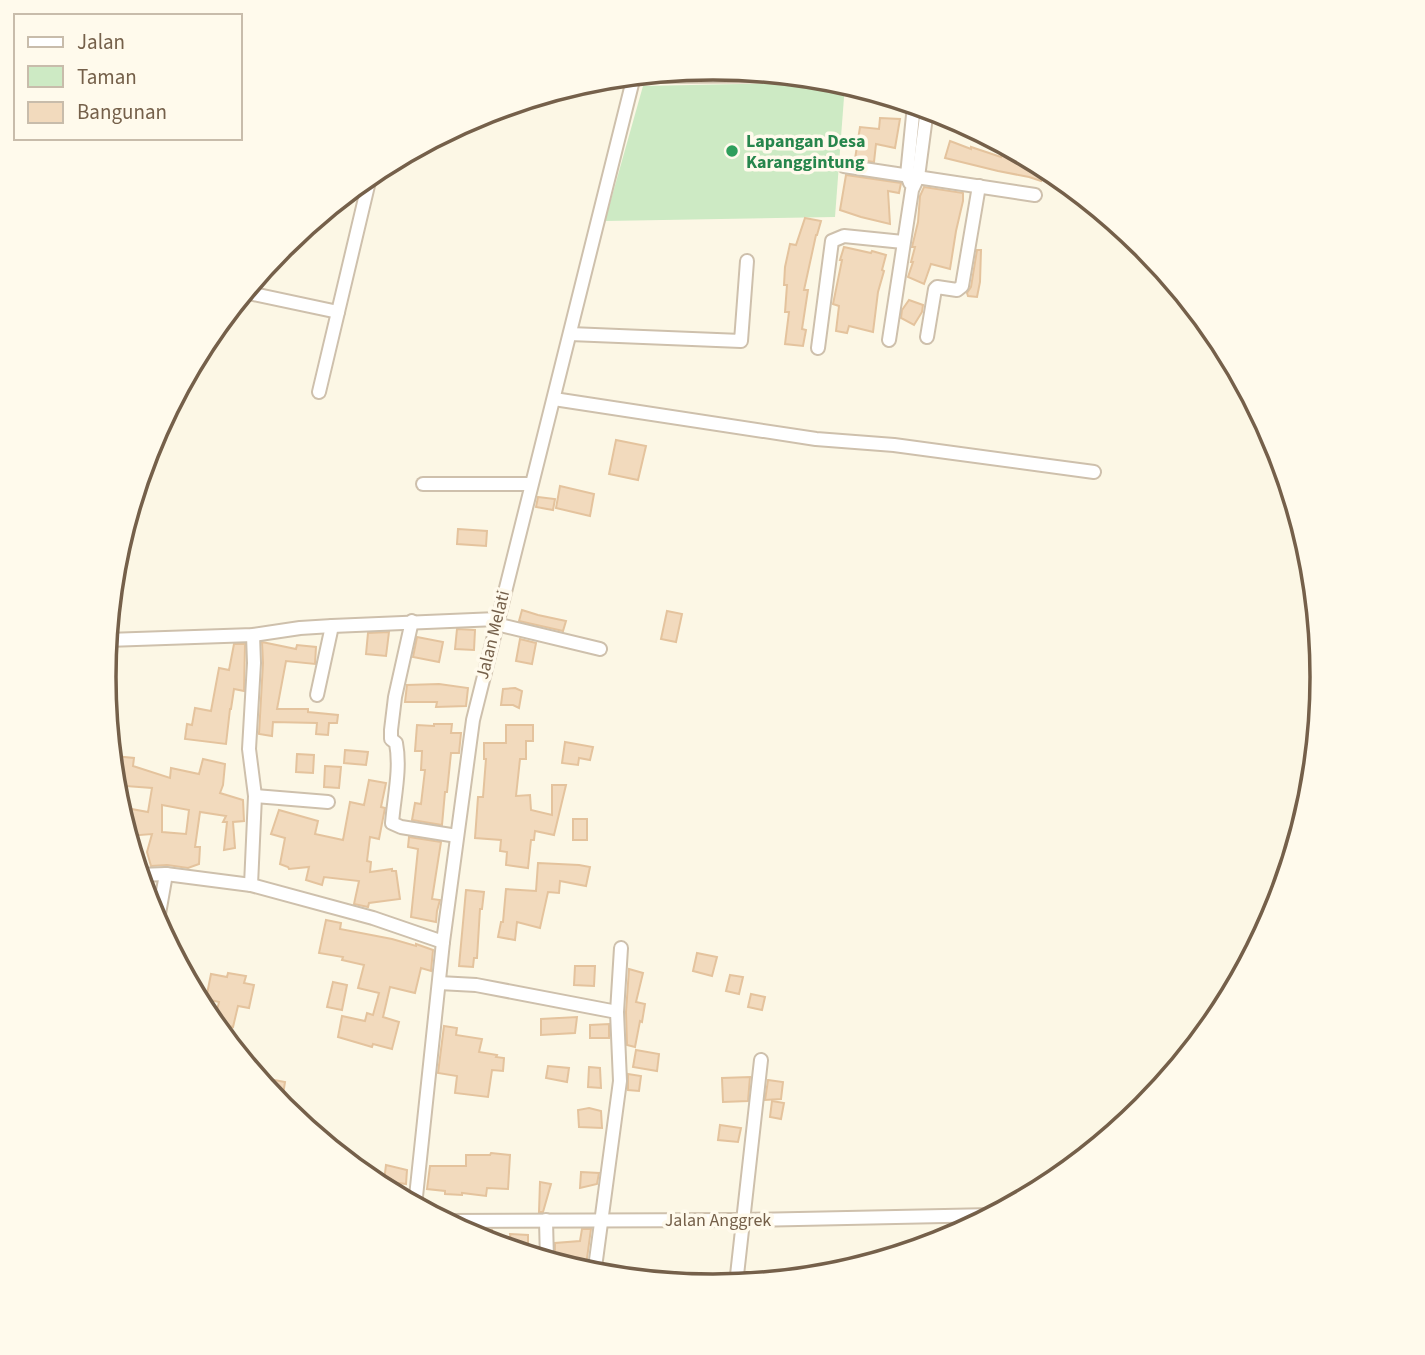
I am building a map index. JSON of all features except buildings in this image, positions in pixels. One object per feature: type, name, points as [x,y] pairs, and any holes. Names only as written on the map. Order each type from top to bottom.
[{"type":"street","name":"Jalan Melati","points":[[416,1196],[443,942],[473,720],[630,87]]},
{"type":"street","points":[[889,340],[912,190],[914,116]]},
{"type":"street","points":[[913,176],[925,120]]},
{"type":"street","points":[[844,166],[1035,195]]},
{"type":"street","points":[[927,337],[934,289],[937,287],[957,290],[962,286],[979,186]]},
{"type":"street","points":[[318,392],[367,191]]},
{"type":"street","points":[[818,348],[832,241],[844,236],[904,242]]},
{"type":"street","points":[[570,334],[741,341],[747,261]]},
{"type":"street","points":[[255,294],[338,312]]},
{"type":"street","points":[[554,399],[816,439],[894,445],[1094,472]]},
{"type":"street","points":[[423,484],[531,484]]},
{"type":"street","points":[[412,621],[395,697],[391,730],[391,739],[396,743],[398,751],[397,791],[392,823],[401,827],[457,836]]},
{"type":"street","points":[[117,640],[253,635],[300,628],[412,621],[497,622],[600,649]]},
{"type":"street","points":[[317,695],[332,626]]},
{"type":"street","points":[[251,885],[254,796],[249,749],[253,635]]},
{"type":"street","points":[[254,796],[328,802]]},
{"type":"street","points":[[161,905],[166,874]]},
{"type":"street","points":[[149,875],[166,874],[251,885],[373,918],[443,942]]},
{"type":"street","points":[[596,1263],[620,1081],[617,1013],[621,948]]},
{"type":"street","points":[[439,983],[476,985],[617,1013]]},
{"type":"street","points":[[737,1273],[761,1060]]},
{"type":"street","name":"Jalan Anggrek","points":[[466,1221],[744,1220],[972,1215]]},
{"type":"street","points":[[546,1220],[547,1251]]},
{"type":"green space","name":"Lapangan Desa Karanggintung","points":[[766,83],[844,96],[835,217],[605,221],[643,86]]},
{"type":"place","name":"Lapangan Desa Karanggintung","points":[[732,151]]}]
